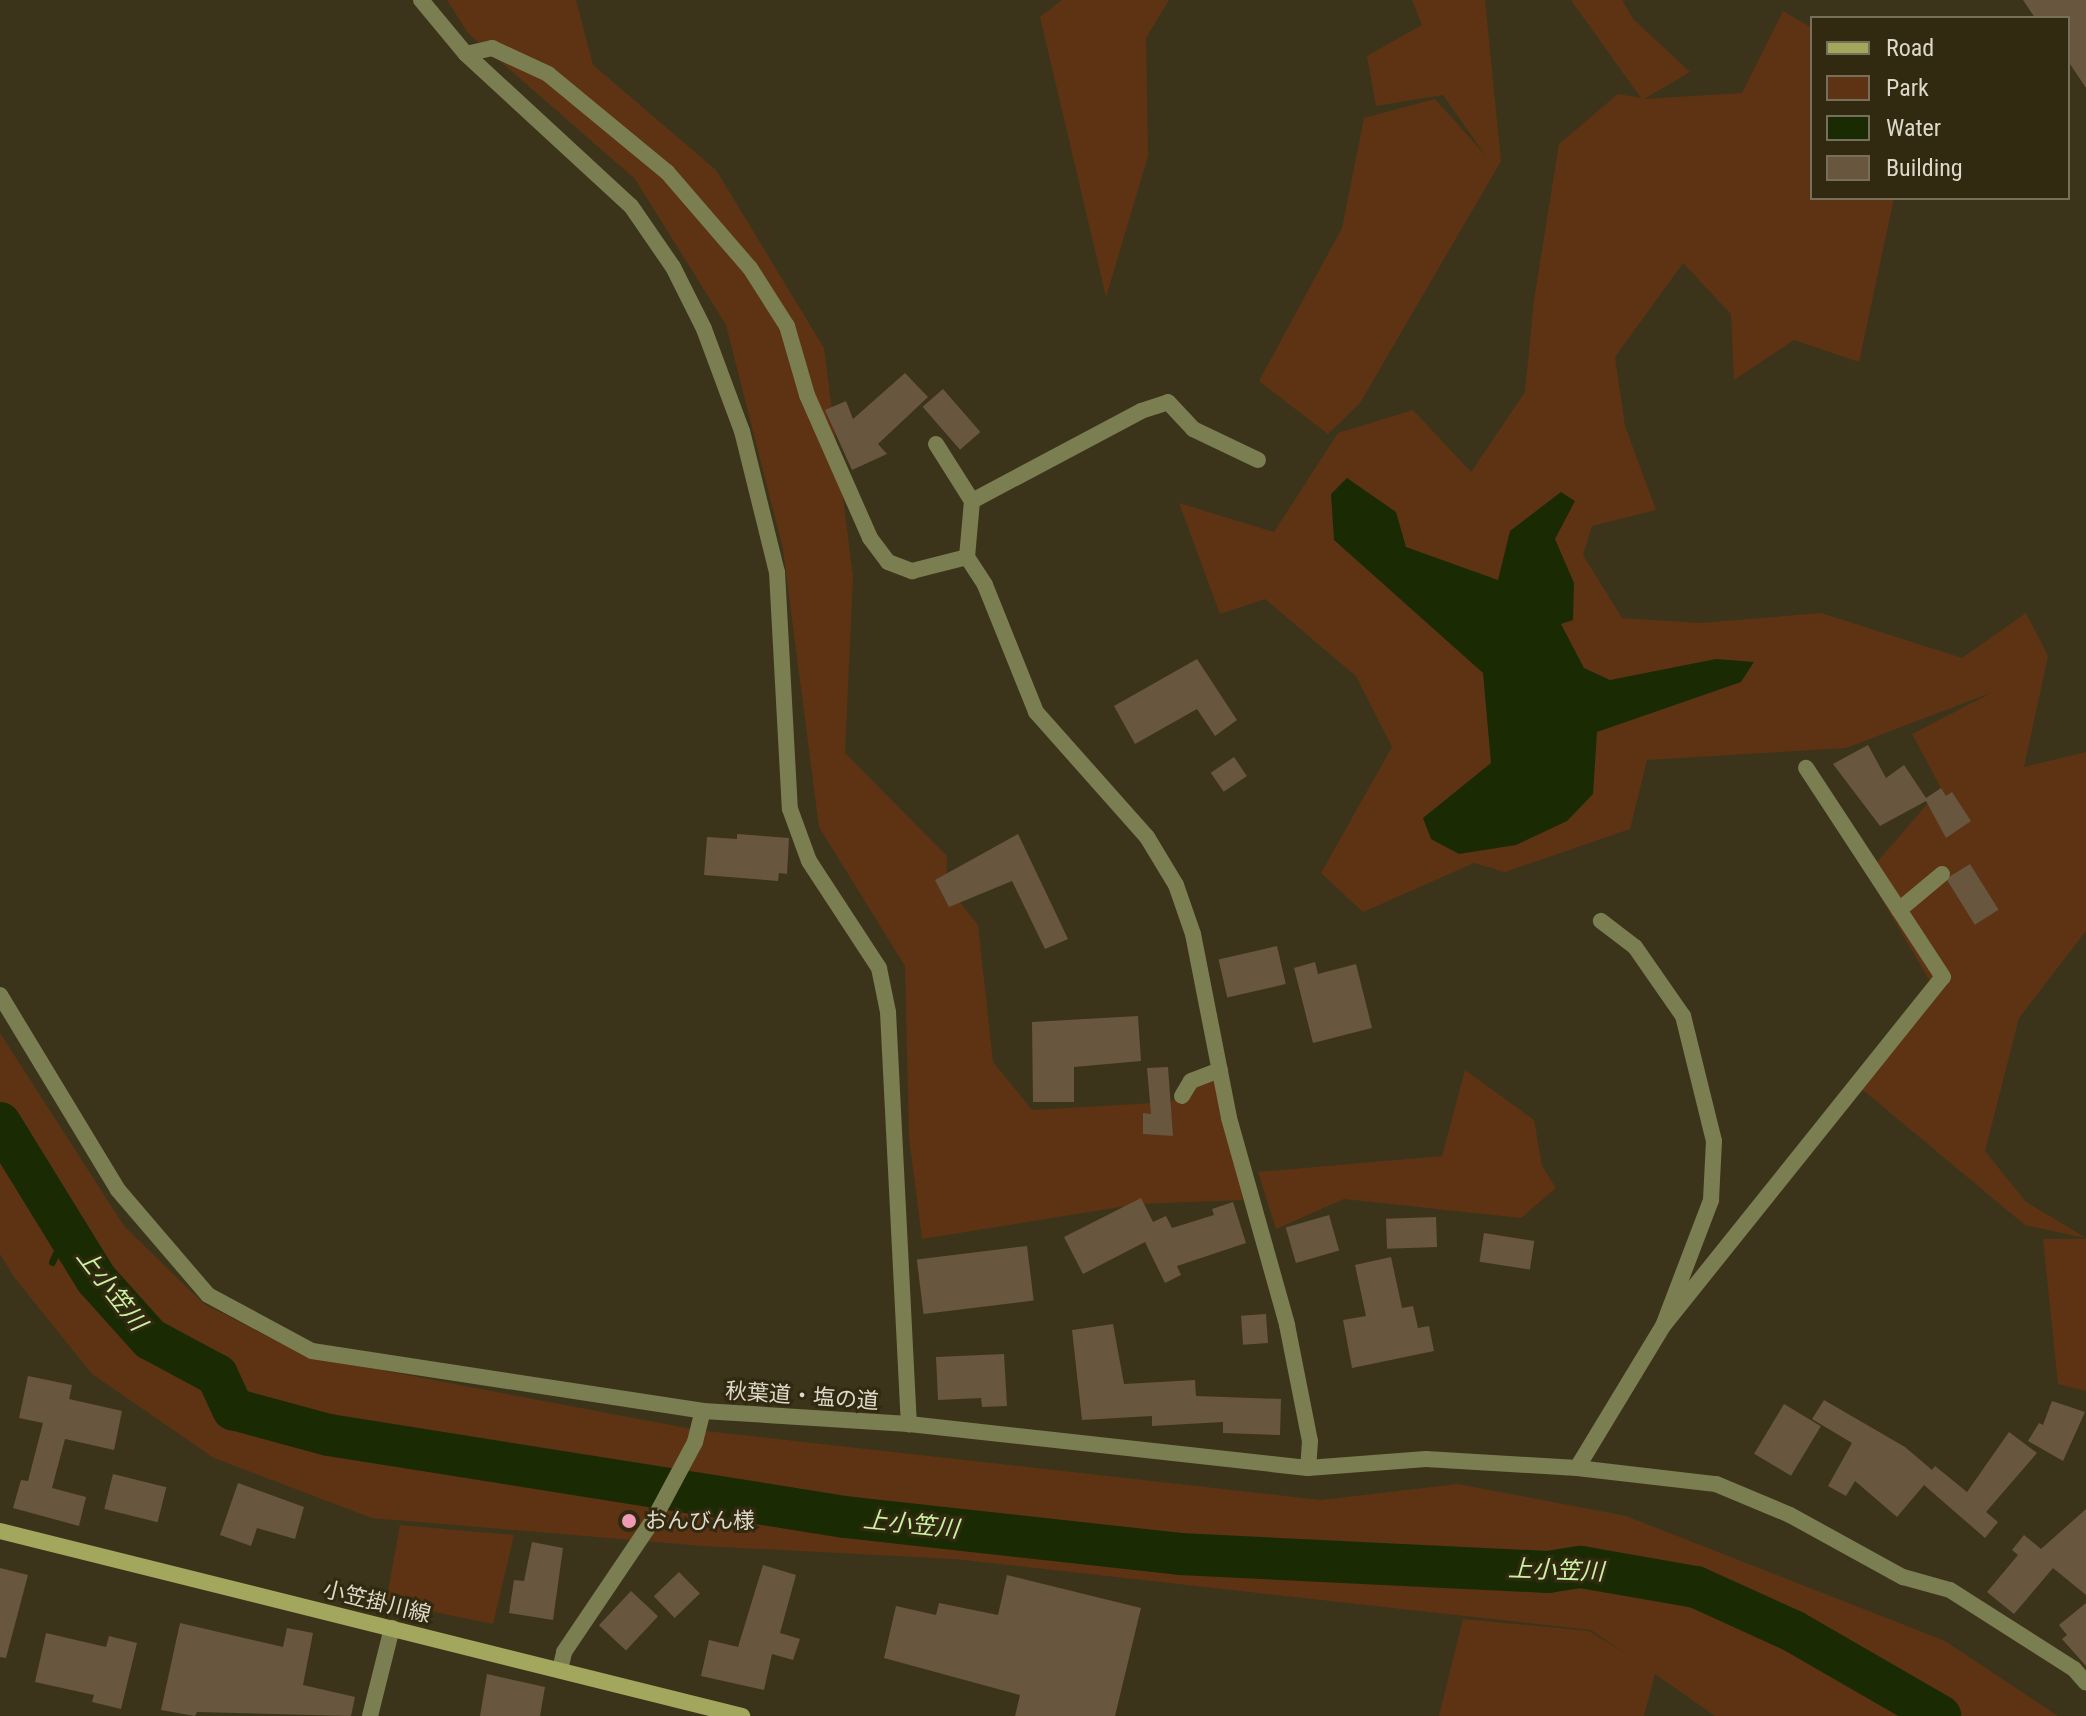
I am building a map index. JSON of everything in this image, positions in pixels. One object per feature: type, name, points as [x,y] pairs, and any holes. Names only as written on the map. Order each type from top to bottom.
[{"type":"main road","name":"小笠掛川線","points":[[0,1531],[742,1716]]},
{"type":"street","points":[[421,0],[466,54],[631,206],[673,267],[704,329],[742,431],[777,572],[790,809],[809,861],[879,968],[888,1012],[909,1424]]},
{"type":"street","points":[[466,54],[492,48],[548,74],[667,172],[750,268],[787,326],[807,395],[870,538],[888,562],[912,571],[967,557]]},
{"type":"street","points":[[972,501],[1141,411],[1168,402],[1193,429],[1258,460]]},
{"type":"street","points":[[936,444],[972,501],[967,557],[985,585],[1036,712],[1147,837],[1176,885],[1193,934],[1220,1070],[1287,1325],[1310,1441],[1308,1468]]},
{"type":"street","points":[[1577,1468],[1663,1326],[1943,977],[1806,768]]},
{"type":"street","points":[[1899,910],[1942,874]]},
{"type":"street","points":[[1601,921],[1635,947],[1683,1016],[1714,1141],[1711,1200],[1663,1326]]},
{"type":"street","points":[[0,995],[118,1190],[208,1295],[312,1351],[703,1411]]},
{"type":"street","points":[[1182,1096],[1191,1081],[1220,1070]]},
{"type":"street","name":"秋葉道・塩の道","points":[[560,1670],[564,1652],[655,1517],[695,1442],[703,1411],[909,1424],[1308,1468],[1426,1459],[1577,1468],[1716,1484],[1790,1515],[1903,1577],[1950,1590],[2080,1665],[2086,1683]]},
{"type":"street","points":[[370,1716],[392,1628]]},
{"type":"green space","points":[[447,0],[576,0],[593,65],[716,170],[824,348],[853,576],[845,753],[947,856],[946,885],[978,925],[993,1062],[1032,1110],[1171,1102],[1214,1066],[1243,1200],[1139,1204],[922,1239],[909,1137],[905,966],[819,827],[783,549],[726,325],[635,179],[468,33]]},
{"type":"green space","points":[[1062,0],[1169,0],[1146,38],[1148,156],[1106,297],[1040,17]]},
{"type":"green space","points":[[1412,0],[1485,0],[1501,161],[1360,403],[1328,434],[1259,381],[1342,228],[1364,118],[1435,99],[1486,156],[1443,95],[1376,106],[1367,56],[1422,25]]},
{"type":"green space","points":[[1571,0],[1622,0],[1633,19],[1690,72],[1644,99],[1742,93],[1783,11],[1810,27],[1810,200],[1894,200],[1859,362],[1794,340],[1734,380],[1731,314],[1683,263],[1615,357],[1625,426],[1656,510],[1592,526],[1583,555],[1622,618],[1700,623],[1821,613],[1962,658],[2026,613],[2048,656],[2024,767],[2086,752],[2086,931],[2019,1018],[1985,1151],[2026,1202],[2086,1238],[2025,1225],[1857,1085],[1930,981],[1867,874],[1941,788],[1912,734],[1993,692],[1846,748],[1647,760],[1630,829],[1505,872],[1474,863],[1363,912],[1321,873],[1392,747],[1356,676],[1265,599],[1220,614],[1179,503],[1274,532],[1338,433],[1413,410],[1471,472],[1525,392],[1534,300],[1559,144],[1618,94],[1641,98]]},
{"type":"green space","points":[[0,1033],[124,1226],[204,1304],[307,1356],[697,1430],[1321,1500],[1458,1484],[1626,1516],[1945,1641],[2058,1716],[1715,1716],[1655,1674],[1644,1716],[1439,1716],[1463,1619],[1589,1631],[1626,1654],[1591,1630],[955,1559],[703,1546],[372,1518],[214,1458],[92,1374],[14,1277],[0,1254]]},
{"type":"green space","points":[[1465,1070],[1534,1120],[1542,1166],[1556,1188],[1521,1218],[1344,1199],[1276,1229],[1258,1172],[1442,1156]]},
{"type":"green space","points":[[2043,1239],[2086,1239],[2086,1391],[2058,1384]]},
{"type":"green space","points":[[400,1525],[514,1535],[493,1624],[386,1602]]},
{"type":"water","points":[[1347,478],[1396,512],[1406,547],[1498,580],[1510,531],[1561,492],[1575,501],[1555,539],[1574,583],[1573,620],[1561,624],[1584,668],[1610,680],[1716,659],[1754,662],[1741,682],[1597,732],[1593,794],[1567,821],[1516,845],[1459,854],[1431,839],[1423,818],[1491,763],[1483,673],[1334,540],[1331,494]]},
{"type":"building","points":[[2023,0],[2086,0],[2086,88],[2070,64],[2070,16],[2034,16]]},
{"type":"building","points":[[905,373],[928,397],[878,444],[887,454],[852,470],[825,410],[846,401],[853,419]]},
{"type":"building","points":[[943,389],[980,432],[960,450],[923,407]]},
{"type":"building","points":[[1197,659],[1237,720],[1215,736],[1197,709],[1135,744],[1114,706]]},
{"type":"building","points":[[1868,745],[1886,778],[1904,765],[1926,798],[1941,788],[1946,796],[1952,792],[1971,821],[1946,838],[1926,801],[1880,826],[1833,764]]},
{"type":"building","points":[[1234,757],[1247,776],[1224,792],[1211,773]]},
{"type":"building","points":[[737,834],[789,838],[787,874],[779,873],[778,881],[704,875],[707,837],[737,839]]},
{"type":"building","points":[[1018,834],[1068,939],[1045,949],[1012,881],[949,907],[935,880]]},
{"type":"building","points":[[1970,864],[1999,910],[1975,925],[1946,879]]},
{"type":"building","points":[[1277,946],[1286,984],[1227,997],[1219,959]]},
{"type":"building","points":[[1315,962],[1318,974],[1356,964],[1372,1028],[1313,1043],[1294,968]]},
{"type":"building","points":[[1138,1016],[1141,1061],[1074,1067],[1074,1102],[1033,1102],[1032,1022]]},
{"type":"building","points":[[1168,1067],[1173,1136],[1143,1134],[1143,1113],[1151,1114],[1147,1068]]},
{"type":"building","points":[[1141,1198],[1153,1222],[1166,1216],[1172,1228],[1214,1215],[1212,1209],[1233,1202],[1246,1243],[1177,1266],[1181,1275],[1165,1283],[1145,1242],[1083,1274],[1064,1237]]},
{"type":"building","points":[[1329,1215],[1339,1251],[1296,1263],[1286,1227]]},
{"type":"building","points":[[1436,1217],[1437,1247],[1387,1249],[1386,1219]]},
{"type":"building","points":[[1484,1233],[1534,1241],[1530,1270],[1479,1262]]},
{"type":"building","points":[[1027,1246],[1034,1301],[924,1314],[917,1260]]},
{"type":"building","points":[[1391,1257],[1402,1308],[1413,1306],[1418,1328],[1429,1326],[1434,1351],[1352,1368],[1343,1320],[1366,1316],[1355,1265]]},
{"type":"building","points":[[1266,1314],[1268,1343],[1243,1345],[1241,1316]]},
{"type":"building","points":[[1113,1324],[1124,1384],[1195,1380],[1196,1396],[1281,1399],[1280,1435],[1223,1433],[1223,1422],[1152,1426],[1152,1416],[1082,1420],[1072,1330]]},
{"type":"building","points":[[1004,1354],[1007,1406],[982,1407],[981,1398],[938,1400],[936,1357]]},
{"type":"building","points":[[28,1376],[72,1385],[69,1399],[122,1411],[114,1450],[65,1439],[52,1488],[86,1497],[79,1526],[13,1508],[21,1480],[28,1481],[43,1423],[19,1418]]},
{"type":"building","points":[[1824,1400],[1905,1447],[1932,1470],[1935,1466],[1967,1492],[2009,1432],[2037,1453],[1986,1512],[1998,1522],[1985,1538],[1924,1485],[1897,1517],[1855,1481],[1846,1496],[1828,1486],[1852,1443],[1812,1419]]},
{"type":"building","points":[[2052,1401],[2085,1412],[2063,1461],[2028,1441],[2039,1423],[2043,1425]]},
{"type":"building","points":[[1784,1404],[1821,1426],[1791,1476],[1754,1454]]},
{"type":"building","points":[[113,1474],[166,1487],[158,1522],[104,1509]]},
{"type":"building","points":[[238,1483],[304,1507],[295,1539],[257,1528],[251,1546],[220,1535]]},
{"type":"building","points":[[2086,1509],[2086,1595],[2053,1568],[2014,1614],[1987,1592],[2018,1555],[2012,1550],[2024,1535],[2041,1549]]},
{"type":"building","points":[[532,1542],[563,1548],[553,1620],[509,1613],[514,1580],[524,1581]]},
{"type":"building","points":[[763,1565],[796,1575],[780,1633],[800,1639],[793,1660],[772,1654],[764,1690],[701,1676],[709,1640],[738,1647]]},
{"type":"building","points":[[0,1568],[28,1575],[6,1658],[0,1657]]},
{"type":"building","points":[[679,1572],[700,1594],[675,1618],[654,1596]]},
{"type":"building","points":[[1007,1575],[1141,1608],[1115,1716],[1015,1716],[1020,1695],[884,1658],[896,1606],[936,1615],[939,1603],[998,1615]]},
{"type":"building","points":[[631,1591],[658,1616],[626,1651],[599,1625]]},
{"type":"building","points":[[2086,1603],[2086,1666],[2062,1639],[2067,1635],[2059,1625]]},
{"type":"building","points":[[180,1623],[283,1647],[287,1628],[313,1633],[303,1685],[355,1697],[351,1716],[197,1712],[195,1716],[161,1710]]},
{"type":"building","points":[[46,1633],[106,1647],[109,1636],[137,1643],[121,1709],[92,1702],[94,1695],[35,1682]]},
{"type":"building","points":[[487,1674],[545,1687],[540,1716],[480,1716]]},
{"type":"waterway","name":"上小笠川","points":[[0,1123],[96,1279],[150,1339],[217,1375],[233,1409],[329,1435],[845,1517],[1180,1554],[1548,1572],[1581,1567],[1696,1587],[1793,1631],[1940,1716]]},
{"type":"waterway","points":[[52,1262],[67,1228]]},
{"type":"place","name":"おんびん様","points":[[629,1521]]}]
